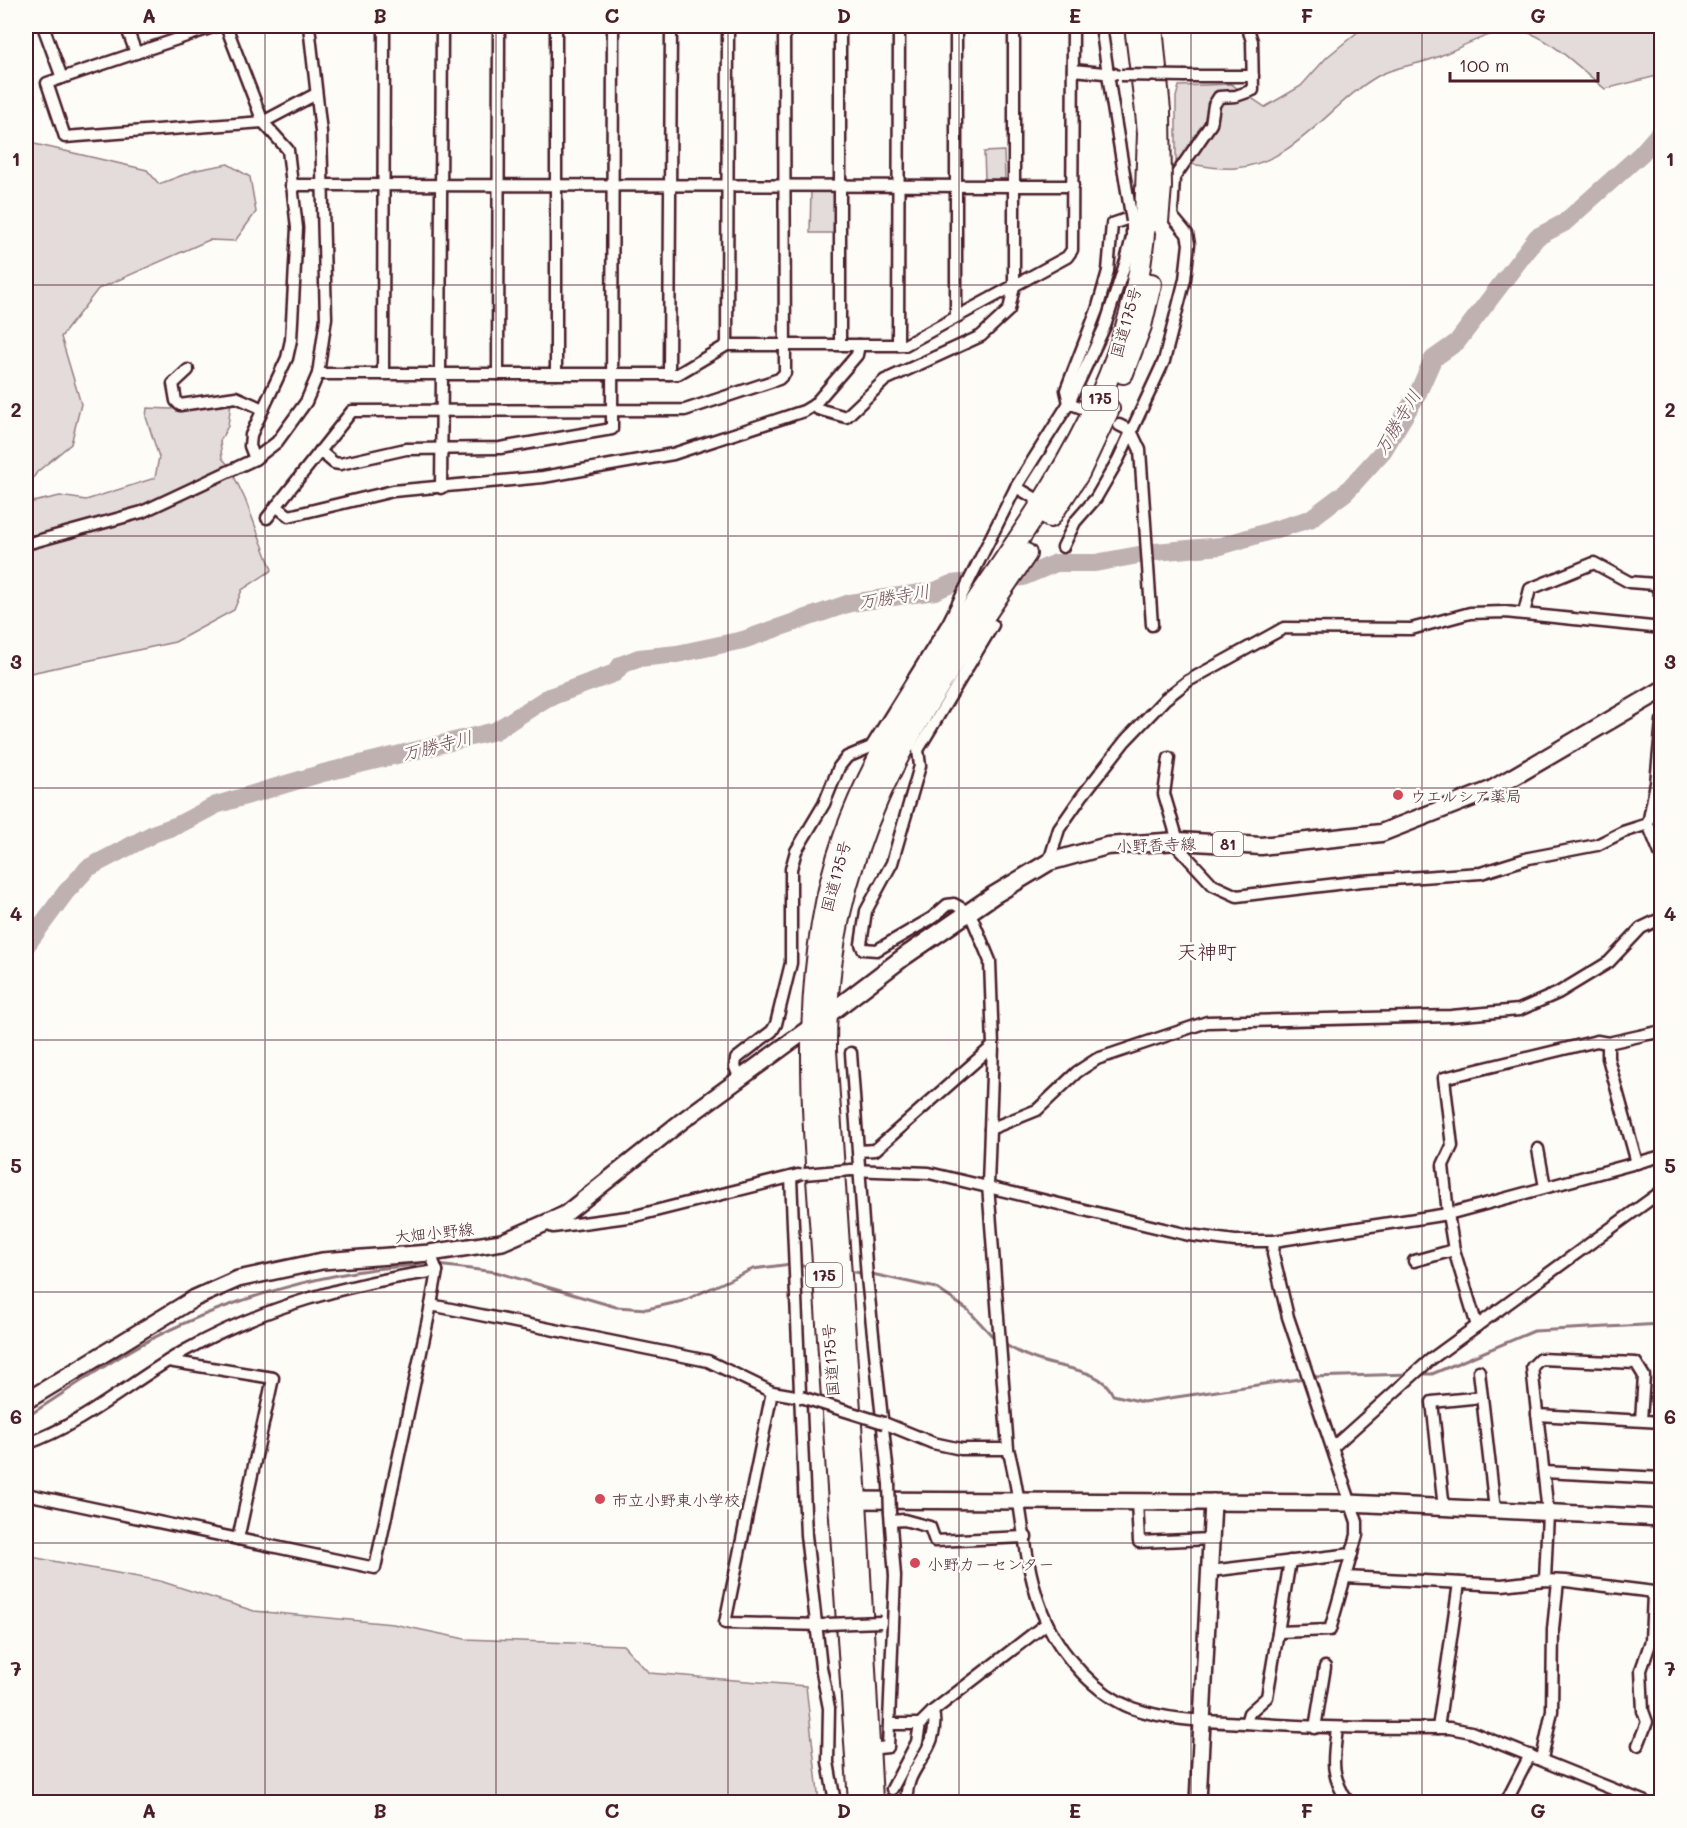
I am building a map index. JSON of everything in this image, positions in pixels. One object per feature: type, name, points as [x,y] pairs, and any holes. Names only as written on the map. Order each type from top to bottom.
[{"type":"highway","points":[[1124,26],[1144,90]]},
{"type":"highway","name":"国道175号","points":[[1134,26],[1144,90],[1153,112]]},
{"type":"highway","name":"国道175号","points":[[859,1803],[847,1500],[819,1022],[820,936],[830,888],[844,839],[939,657],[1079,473],[1120,382],[1141,326],[1152,278],[1152,220],[1161,187],[1153,112],[1156,58],[1152,26]]},
{"type":"highway","points":[[1156,58],[1158,26]]},
{"type":"highway","name":"国道175号","points":[[847,1500],[872,1803]]},
{"type":"main road","name":"小野香寺線","points":[[819,1022],[905,956],[1049,862],[1107,846],[1178,841],[1261,846],[1381,833],[1491,790],[1662,690]]},
{"type":"street","points":[[43,26],[62,78]]},
{"type":"street","points":[[126,26],[136,53]]},
{"type":"street","points":[[216,26],[46,83],[64,136],[263,122],[316,94]]},
{"type":"street","points":[[226,26],[263,122],[288,150],[297,228],[291,340],[287,358],[251,435],[250,446],[255,459]]},
{"type":"street","points":[[26,544],[141,512],[255,459],[277,442],[300,410],[318,374],[326,318],[322,185],[309,26]]},
{"type":"street","points":[[383,374],[384,26]]},
{"type":"street","points":[[441,488],[442,26]]},
{"type":"street","points":[[498,26],[498,374]]},
{"type":"street","points":[[556,26],[556,374]]},
{"type":"street","points":[[320,451],[334,463],[340,464],[406,449],[500,448],[612,429],[613,26]]},
{"type":"street","points":[[669,374],[671,26]]},
{"type":"street","points":[[727,345],[728,26]]},
{"type":"street","points":[[267,518],[352,411],[685,410],[779,379],[785,373],[784,26]]},
{"type":"street","points":[[840,26],[840,345]]},
{"type":"street","points":[[898,345],[899,26]]},
{"type":"street","points":[[956,26],[956,318]]},
{"type":"street","points":[[814,405],[818,409],[846,417],[885,380],[981,336],[1009,310],[1014,286],[1014,26]]},
{"type":"street","points":[[318,374],[678,374],[727,345],[905,345],[1067,257],[1072,250],[1073,26]]},
{"type":"street","points":[[1101,26],[1115,74],[1112,101],[1152,220]]},
{"type":"street","points":[[740,1079],[735,1067],[736,1059],[772,1031],[786,989],[793,946],[791,869],[796,851],[824,804],[839,767],[847,758],[871,747],[948,623],[1016,487],[1070,403],[1105,326],[1132,237],[1152,220],[1174,178],[1211,124],[1214,105],[1220,97],[1236,96],[1253,90],[1252,41],[1247,26]]},
{"type":"street","points":[[1073,70],[1115,74],[1253,76]]},
{"type":"street","points":[[291,185],[1073,186]]},
{"type":"street","points":[[1063,547],[1070,519],[1096,498],[1164,360],[1185,279],[1189,244],[1187,234],[1137,214],[1112,224],[1108,271],[1100,300],[1066,390],[1070,403]]},
{"type":"street","points":[[276,506],[289,516],[393,491],[543,477],[662,457],[814,405],[857,355],[859,345]]},
{"type":"street","points":[[188,370],[173,384],[176,401],[180,405],[236,397],[263,409]]},
{"type":"street","points":[[1070,403],[1082,408]]},
{"type":"street","points":[[1119,425],[1131,430],[1140,450],[1152,625]]},
{"type":"street","points":[[1016,487],[1033,497]]},
{"type":"street","points":[[1524,613],[1530,589],[1594,563],[1629,582],[1658,582],[1662,597]]},
{"type":"street","points":[[1049,862],[1059,830],[1125,741],[1165,699],[1188,681],[1284,628],[1411,629],[1470,613],[1524,613],[1662,628]]},
{"type":"street","points":[[993,625],[918,750],[920,766],[892,863],[866,911],[861,944],[863,949],[877,950],[932,918],[947,905],[960,906],[970,913],[990,961],[993,1046],[988,1185],[1008,1449],[1020,1499],[1037,1595],[1047,1623],[1069,1658],[1103,1692],[1131,1707],[1168,1718],[1203,1721],[1337,1729],[1438,1728],[1472,1732],[1645,1803]]},
{"type":"street","points":[[1661,855],[1648,824],[1656,783],[1662,721]]},
{"type":"street","points":[[1169,758],[1164,794],[1178,841],[1177,846],[1213,885],[1237,896],[1362,881],[1481,873],[1529,858],[1597,845],[1623,832],[1648,824]]},
{"type":"street","points":[[990,1129],[1037,1110],[1077,1072],[1097,1059],[1207,1022],[1451,1016],[1519,1010],[1558,993],[1610,962],[1641,928],[1662,918]]},
{"type":"street","name":"大畑小野線","points":[[26,1401],[195,1298],[238,1279],[322,1261],[430,1252],[502,1242],[546,1224],[564,1215],[740,1079],[819,1022]]},
{"type":"street","points":[[1477,1326],[1454,1250],[1448,1214],[1443,1165],[1452,1146],[1444,1078],[1597,1041],[1608,1043],[1662,1030]]},
{"type":"street","points":[[1608,1043],[1608,1058],[1636,1163]]},
{"type":"street","points":[[859,1151],[875,1150],[993,1046]]},
{"type":"street","points":[[851,1053],[859,1151],[856,1169],[884,1423],[895,1576],[887,1622],[890,1724],[888,1747],[869,1749]]},
{"type":"street","points":[[1538,1149],[1545,1187]]},
{"type":"street","points":[[546,1224],[553,1227],[635,1216],[804,1174],[856,1169],[929,1173],[988,1185],[1189,1235],[1235,1241],[1274,1242],[1448,1214],[1662,1156]]},
{"type":"street","points":[[791,1177],[806,1535],[823,1625],[821,1667],[829,1708],[828,1762],[835,1803]]},
{"type":"street","points":[[1333,1447],[1430,1360],[1662,1191]]},
{"type":"street","points":[[1274,1242],[1272,1254],[1288,1317],[1357,1522],[1352,1554],[1330,1630],[1278,1632]]},
{"type":"street","points":[[1414,1261],[1454,1250]]},
{"type":"street","points":[[26,1494],[375,1568],[437,1271],[430,1252]]},
{"type":"street","points":[[26,1444],[48,1436],[101,1408],[168,1361],[210,1338],[249,1321],[338,1290],[393,1277],[437,1271]]},
{"type":"street","points":[[431,1305],[708,1361],[772,1392],[801,1397],[884,1423],[933,1443],[961,1449],[1008,1449]]},
{"type":"street","points":[[1545,1580],[1548,1513],[1532,1367],[1540,1359],[1636,1363],[1644,1376],[1641,1420]]},
{"type":"street","points":[[168,1361],[273,1378],[238,1539]]},
{"type":"street","points":[[1479,1371],[1495,1510]]},
{"type":"street","points":[[772,1392],[725,1623],[823,1625],[887,1622]]},
{"type":"street","points":[[1444,1508],[1432,1402],[1482,1397]]},
{"type":"street","points":[[1537,1415],[1662,1422]]},
{"type":"street","points":[[1544,1472],[1662,1478]]},
{"type":"street","points":[[847,1500],[1020,1499],[1349,1503],[1662,1518]]},
{"type":"street","points":[[1137,1501],[1139,1542],[1211,1539]]},
{"type":"street","points":[[1198,1803],[1213,1502]]},
{"type":"street","points":[[891,1517],[930,1527],[935,1541],[1026,1537]]},
{"type":"street","points":[[1210,1571],[1352,1554]]},
{"type":"street","points":[[1246,1724],[1249,1713],[1267,1697],[1290,1561]]},
{"type":"street","points":[[1345,1577],[1502,1585],[1545,1580],[1658,1593],[1651,1641],[1641,1671],[1643,1711],[1647,1722],[1638,1745]]},
{"type":"street","points":[[1542,1760],[1552,1711],[1553,1629],[1558,1581]]},
{"type":"street","points":[[1438,1728],[1459,1583]]},
{"type":"street","points":[[892,1789],[917,1742],[920,1724],[933,1711],[1047,1623]]},
{"type":"street","points":[[1315,1728],[1325,1667]]},
{"type":"street","points":[[907,1803],[905,1788],[933,1738],[935,1722],[933,1711]]},
{"type":"street","points":[[890,1724],[920,1724]]},
{"type":"street","points":[[1337,1729],[1336,1784],[1348,1803]]},
{"type":"street","points":[[1506,1803],[1530,1755]]},
{"type":"shaded area","points":[[1365,26],[1661,26],[1661,75],[1605,89],[1553,46],[1530,33],[1500,32],[1434,58],[1378,76],[1360,88],[1294,144],[1257,164],[1235,168],[1213,168],[1176,162],[1176,97],[1179,86],[1231,84],[1265,107],[1301,86],[1327,57]]},
{"type":"shaded area","points":[[26,142],[147,170],[159,184],[196,170],[228,164],[250,177],[256,212],[235,241],[209,240],[98,289],[61,337],[81,404],[71,444],[37,472],[30,483],[33,502],[60,496],[86,500],[155,478],[159,457],[146,417],[147,408],[171,409],[231,402],[228,426],[220,441],[222,458],[229,466],[245,499],[272,570],[242,590],[234,610],[175,642],[26,674]]},
{"type":"shaded area","points":[[1004,151],[1005,179],[985,179],[984,152]]},
{"type":"shaded area","points":[[811,189],[835,189],[834,233],[810,233]]},
{"type":"shaded area","points":[[26,1556],[160,1581],[254,1611],[393,1624],[465,1639],[623,1645],[649,1673],[806,1686],[819,1802],[26,1802]]},
{"type":"waterway","name":"万勝寺川","points":[[26,946],[66,892],[88,868],[155,833],[178,825],[216,805],[323,773],[495,731],[547,698],[615,673],[621,665],[639,658],[677,654],[743,640],[850,603],[935,591],[951,584],[1023,577],[1056,563],[1095,563],[1155,552],[1221,546],[1310,519],[1346,492],[1383,451],[1417,395],[1433,359],[1457,342],[1537,237],[1564,223],[1641,154],[1662,130]]},
{"type":"waterway","points":[[437,1265],[496,1272],[616,1307],[647,1309],[683,1301],[753,1269],[791,1264]]},
{"type":"waterway","points":[[26,1417],[127,1352],[208,1313],[282,1288],[320,1279],[395,1267],[431,1265]]},
{"type":"waterway","points":[[803,1266],[813,1268]]},
{"type":"waterway","points":[[850,1271],[860,1273]]},
{"type":"waterway","points":[[872,1274],[936,1288],[968,1310],[996,1340]]},
{"type":"waterway","points":[[1419,1374],[1432,1374],[1534,1331],[1662,1324]]},
{"type":"waterway","points":[[1002,1343],[1036,1359],[1091,1375],[1108,1386],[1113,1395],[1143,1402],[1305,1378]]},
{"type":"waterway","points":[[1311,1377],[1410,1374]]},
{"type":"tunnel","points":[[886,1802],[892,1789]]},
{"type":"place","name":"ウエルシア薬局","points":[[1398,795]]},
{"type":"place","name":"市立小野東小学校","points":[[600,1499]]},
{"type":"place","name":"小野カーセンター","points":[[915,1563]]},
{"type":"district","name":"天神町","points":[[1207,951]]}]
